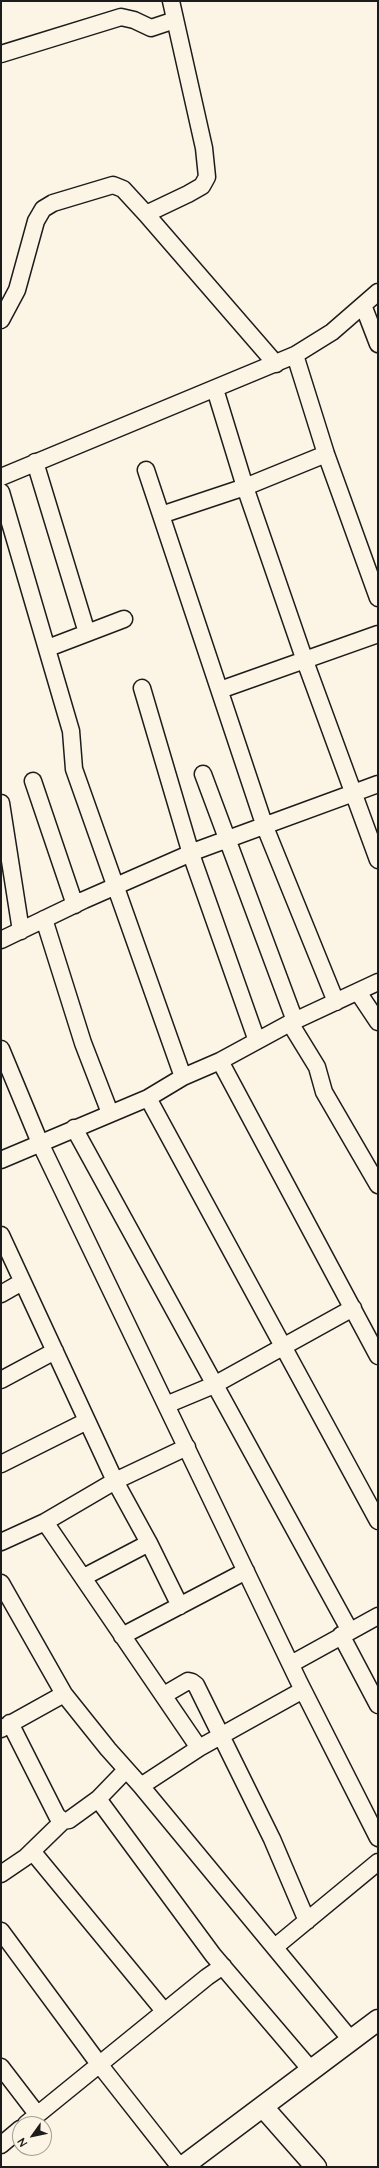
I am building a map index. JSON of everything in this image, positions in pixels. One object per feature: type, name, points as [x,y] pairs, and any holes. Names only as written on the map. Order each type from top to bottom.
[{"type":"street","points":[[146,214],[202,186],[207,177],[204,148],[171,1]]},
{"type":"street","points":[[1,54],[121,17],[134,20],[151,28],[175,20]]},
{"type":"street","points":[[1,320],[17,290],[36,221],[43,209],[52,203],[113,185],[123,190],[146,214],[276,364]]},
{"type":"street","points":[[1,477],[215,390],[295,355],[332,332],[378,292]]},
{"type":"street","points":[[363,305],[378,344]]},
{"type":"street","points":[[295,355],[326,454],[378,598]]},
{"type":"street","points":[[215,390],[245,488],[305,661],[378,860]]},
{"type":"street","points":[[161,515],[245,488],[326,454]]},
{"type":"street","points":[[35,462],[87,633]]},
{"type":"street","points":[[146,470],[265,827],[336,1002]]},
{"type":"street","points":[[1,492],[48,648],[71,731],[74,769],[183,1077]]},
{"type":"street","points":[[48,648],[124,619]]},
{"type":"street","points":[[220,690],[378,634]]},
{"type":"street","points":[[142,688],[191,854],[257,1041]]},
{"type":"street","points":[[203,774],[293,1022],[317,1067],[324,1092],[378,1185]]},
{"type":"street","points":[[33,780],[74,905]]},
{"type":"street","points":[[1,940],[74,905],[191,854],[378,784]]},
{"type":"street","points":[[1,803],[21,931]]},
{"type":"street","points":[[44,919],[83,1043],[110,1113]]},
{"type":"street","points":[[1,1160],[148,1098],[183,1077],[220,1061],[293,1022],[378,982]]},
{"type":"street","points":[[358,992],[378,1022]]},
{"type":"street","points":[[1,1049],[40,1143],[303,1690],[378,1838]]},
{"type":"street","points":[[220,1061],[353,1308],[373,1333],[378,1356]]},
{"type":"street","points":[[148,1098],[378,1521]]},
{"type":"street","points":[[74,1128],[214,1385],[376,1694]]},
{"type":"street","points":[[1,1235],[115,1481],[149,1543],[180,1606]]},
{"type":"street","points":[[1,1294],[22,1282]]},
{"type":"street","points":[[166,1405],[214,1385],[353,1308]]},
{"type":"street","points":[[1,1380],[55,1351]]},
{"type":"street","points":[[1,1464],[87,1421]]},
{"type":"street","points":[[1,1542],[45,1522],[115,1481],[187,1447]]},
{"type":"street","points":[[45,1522],[200,1748]]},
{"type":"street","points":[[84,1577],[149,1543]]},
{"type":"street","points":[[122,1636],[246,1571]]},
{"type":"street","points":[[1,1583],[64,1694],[126,1770],[142,1786],[351,2040]]},
{"type":"street","points":[[291,1664],[378,1616]]},
{"type":"street","points":[[164,1695],[188,1681],[196,1685],[272,1839],[307,1921]]},
{"type":"street","points":[[142,1786],[200,1748],[303,1690]]},
{"type":"street","points":[[63,1821],[57,1816],[3,1727],[64,1694]]},
{"type":"street","points":[[1,1874],[32,1851],[63,1821],[69,1820],[98,1799],[126,1770]]},
{"type":"street","points":[[98,1799],[223,1966],[311,2070]]},
{"type":"street","points":[[32,1851],[164,2011]]},
{"type":"street","points":[[275,1947],[378,1862]]},
{"type":"street","points":[[1,1931],[99,2064],[181,2167],[378,2020]]},
{"type":"street","points":[[35,2116],[164,2011],[223,1966]]},
{"type":"street","points":[[1,2067],[29,2116]]},
{"type":"street","points":[[263,2107],[316,2167]]},
{"type":"street","points":[[1,2145],[12,2136]]}]
